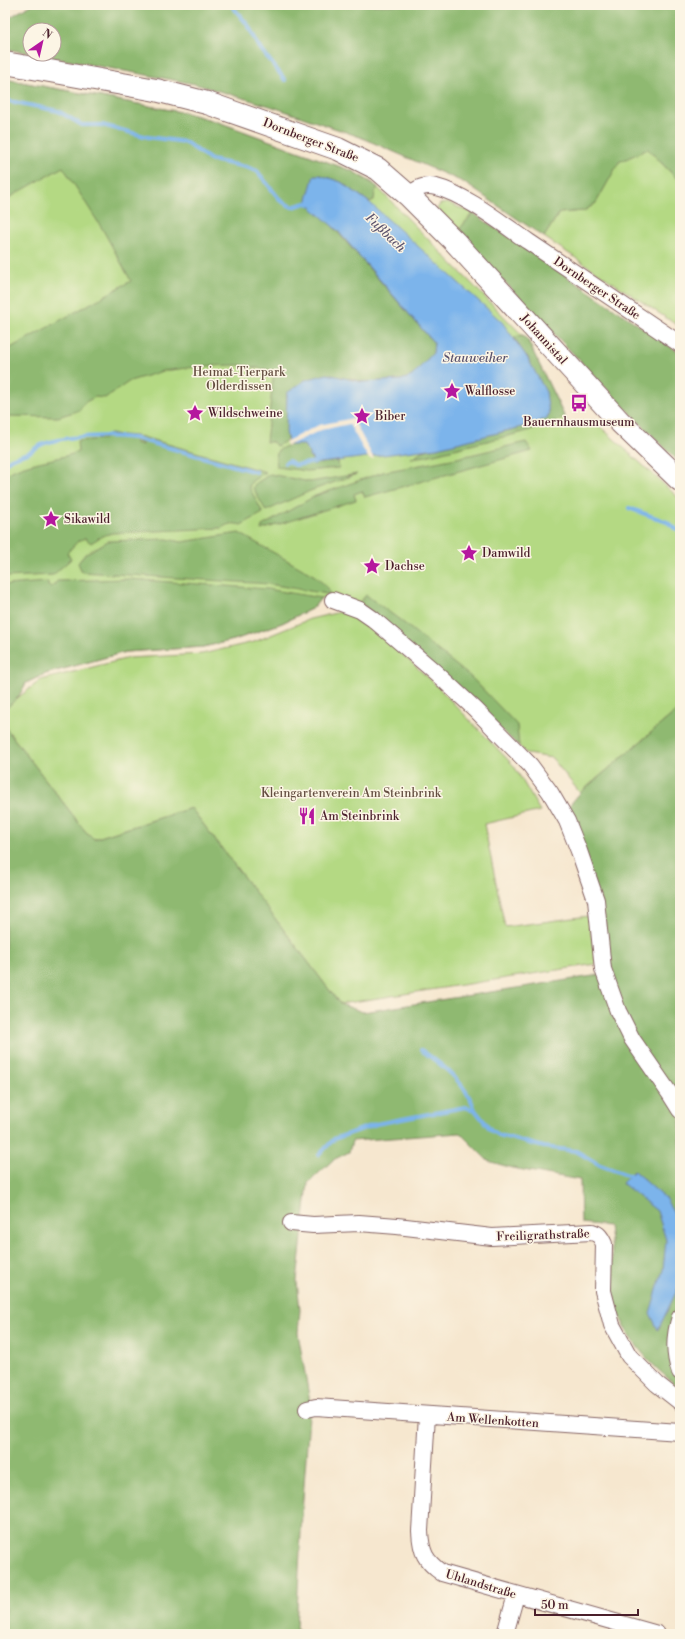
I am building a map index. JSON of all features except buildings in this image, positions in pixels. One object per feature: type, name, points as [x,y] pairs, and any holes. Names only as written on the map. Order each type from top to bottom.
[{"type":"main road","name":"Dornberger Straße","points":[[5,63],[156,90],[207,103],[297,133],[352,155],[378,169],[409,196]]},
{"type":"main road","name":"Johannistal","points":[[409,196],[454,242],[620,422],[680,480]]},
{"type":"street","name":"Dornberger Straße","points":[[409,196],[419,187],[426,186],[435,186],[449,191],[490,214],[680,344]]},
{"type":"street","points":[[333,600],[360,610],[373,619],[434,672],[475,709],[530,765],[550,792],[567,821],[596,900],[603,969],[618,1011],[632,1039],[680,1110]]},
{"type":"street","name":"Freiligrathstraße","points":[[291,1223],[313,1225],[359,1224],[397,1226],[492,1237],[597,1234],[601,1237],[604,1244],[603,1291],[612,1325],[630,1356],[657,1384],[680,1402]]},
{"type":"street","points":[[680,1317],[675,1335],[674,1348],[680,1372]]},
{"type":"street","name":"Am Wellenkotten","points":[[307,1409],[316,1407],[680,1432]]},
{"type":"street","name":"Uhlandstraße","points":[[427,1415],[420,1531],[421,1545],[429,1564],[442,1573],[657,1634]]},
{"type":"street","points":[[505,1634],[516,1595]]},
{"type":"green space","points":[[31,5],[680,5],[680,182],[648,149],[619,162],[596,203],[584,211],[559,213],[544,237],[463,182],[360,137],[270,106],[195,84],[62,59],[62,22],[22,22],[22,52],[5,49],[5,20]]},
{"type":"green space","name":"Heimat-Tierpark Olderdissen","points":[[5,79],[186,113],[218,122],[352,171],[373,183],[528,341],[570,428],[593,420],[680,499],[680,708],[580,793],[552,758],[527,754],[461,688],[330,596],[321,598],[313,608],[282,623],[234,640],[203,647],[125,652],[45,674],[26,683],[5,684]]},
{"type":"green space","points":[[5,79],[186,113],[218,122],[352,171],[378,187],[375,192],[374,200],[369,202],[341,182],[327,220],[434,343],[433,353],[423,366],[412,376],[401,380],[362,382],[350,378],[287,393],[287,441],[276,446],[273,442],[266,442],[274,371],[241,365],[204,366],[163,371],[130,381],[105,398],[95,397],[84,403],[80,410],[58,417],[5,416],[5,351],[131,281],[103,230],[63,167],[5,200]]},
{"type":"green space","points":[[648,149],[680,182],[680,327],[544,237],[559,213],[584,211],[596,203],[619,161]]},
{"type":"green space","points":[[448,203],[473,213],[457,232],[437,209],[440,204]]},
{"type":"green space","points":[[473,213],[680,353],[680,463],[627,410],[457,232]]},
{"type":"green space","points":[[523,335],[528,341],[565,418],[524,432],[426,456],[411,458],[422,451],[530,425],[543,420],[528,357],[523,352],[514,337]]},
{"type":"green space","points":[[109,434],[137,436],[135,443],[142,445],[142,443],[137,442],[139,436],[266,472],[252,481],[249,487],[263,513],[241,525],[231,524],[222,528],[112,533],[102,536],[91,543],[85,538],[78,541],[67,553],[71,559],[53,575],[5,577],[5,475],[13,470],[31,464],[78,452],[77,441],[104,439]]},
{"type":"green space","points":[[526,442],[532,451],[365,497],[362,491],[354,494],[356,500],[261,530],[262,526],[315,496],[383,472],[457,458]]},
{"type":"green space","points":[[289,445],[304,445],[311,456],[313,464],[338,461],[339,468],[307,471],[277,467],[276,457],[278,450]]},
{"type":"green space","points":[[270,474],[310,482],[357,474],[310,491],[266,511],[253,488],[255,484]]},
{"type":"green space","points":[[239,533],[315,576],[328,588],[330,593],[327,594],[269,584],[82,572],[78,563],[85,554],[108,541],[167,539],[182,542]]},
{"type":"green space","points":[[129,579],[267,589],[321,598],[313,608],[282,623],[234,640],[203,647],[125,652],[45,674],[26,683],[19,696],[5,710],[5,585],[48,582],[48,586],[52,587],[57,581]]},
{"type":"green space","points":[[366,595],[400,620],[472,678],[517,725],[519,746],[360,602]]},
{"type":"green space","name":"Kleingartenverein Am Steinbrink","points":[[340,612],[350,614],[394,647],[432,681],[514,766],[540,811],[484,824],[505,927],[588,916],[596,964],[340,1004],[191,808],[94,839],[85,831],[5,727],[5,710],[11,703],[41,680],[129,658],[202,654],[254,642],[310,619]]},
{"type":"green space","points":[[680,708],[680,1388],[648,1360],[631,1338],[624,1326],[614,1293],[612,1248],[609,1226],[581,1223],[580,1180],[512,1168],[488,1161],[460,1133],[352,1141],[349,1152],[333,1160],[308,1183],[297,1281],[300,1310],[298,1333],[310,1402],[296,1629],[310,1634],[5,1634],[5,727],[85,831],[94,839],[191,808],[340,1004],[363,1012],[612,973],[568,807],[580,793]]},
{"type":"water","name":"Stauweiher","points":[[314,175],[320,175],[341,182],[369,202],[502,322],[527,357],[546,392],[549,413],[547,418],[530,425],[437,448],[313,464],[312,458],[309,457],[309,453],[304,445],[289,445],[286,432],[287,393],[305,380],[327,374],[362,382],[401,380],[412,376],[433,353],[434,343],[338,231],[306,203]]},
{"type":"water","points":[[634,1171],[665,1198],[680,1222],[680,1284],[658,1330],[650,1313],[663,1270],[666,1240],[657,1211],[622,1183]]},
{"type":"pier","points":[[354,418],[355,423],[374,459],[369,459],[349,424],[321,430],[287,446],[285,442],[319,425]]},
{"type":"waterway","points":[[231,5],[248,25],[260,48],[285,80]]},
{"type":"waterway","name":"Fußbach","points":[[5,100],[58,111],[82,125],[102,125],[148,137],[185,142],[211,160],[246,167],[257,171],[281,201],[292,207],[306,203],[310,204]]},
{"type":"waterway","points":[[5,463],[13,458],[28,453],[39,446],[62,439],[112,436],[134,438],[256,472]]},
{"type":"waterway","points":[[285,463],[289,461],[295,465],[316,462]]},
{"type":"waterway","name":"Fußbach","points":[[629,508],[667,522],[680,532]]},
{"type":"waterway","points":[[421,1050],[438,1062],[460,1083],[466,1091],[475,1110]]},
{"type":"waterway","points":[[319,1155],[334,1139],[376,1124],[465,1107],[475,1110],[491,1130],[499,1135],[544,1147],[576,1151],[600,1165],[630,1176],[634,1180]]},
{"type":"place","name":"Walflosse","points":[[452,391]]},
{"type":"place","name":"Bauernhausmuseum","points":[[579,403]]},
{"type":"place","name":"Wildschweine","points":[[195,413]]},
{"type":"place","name":"Biber","points":[[362,416]]},
{"type":"place","name":"Sikawild","points":[[51,519]]},
{"type":"place","name":"Damwild","points":[[469,553]]},
{"type":"place","name":"Dachse","points":[[372,566]]},
{"type":"place","name":"Am Steinbrink","points":[[307,816]]}]
